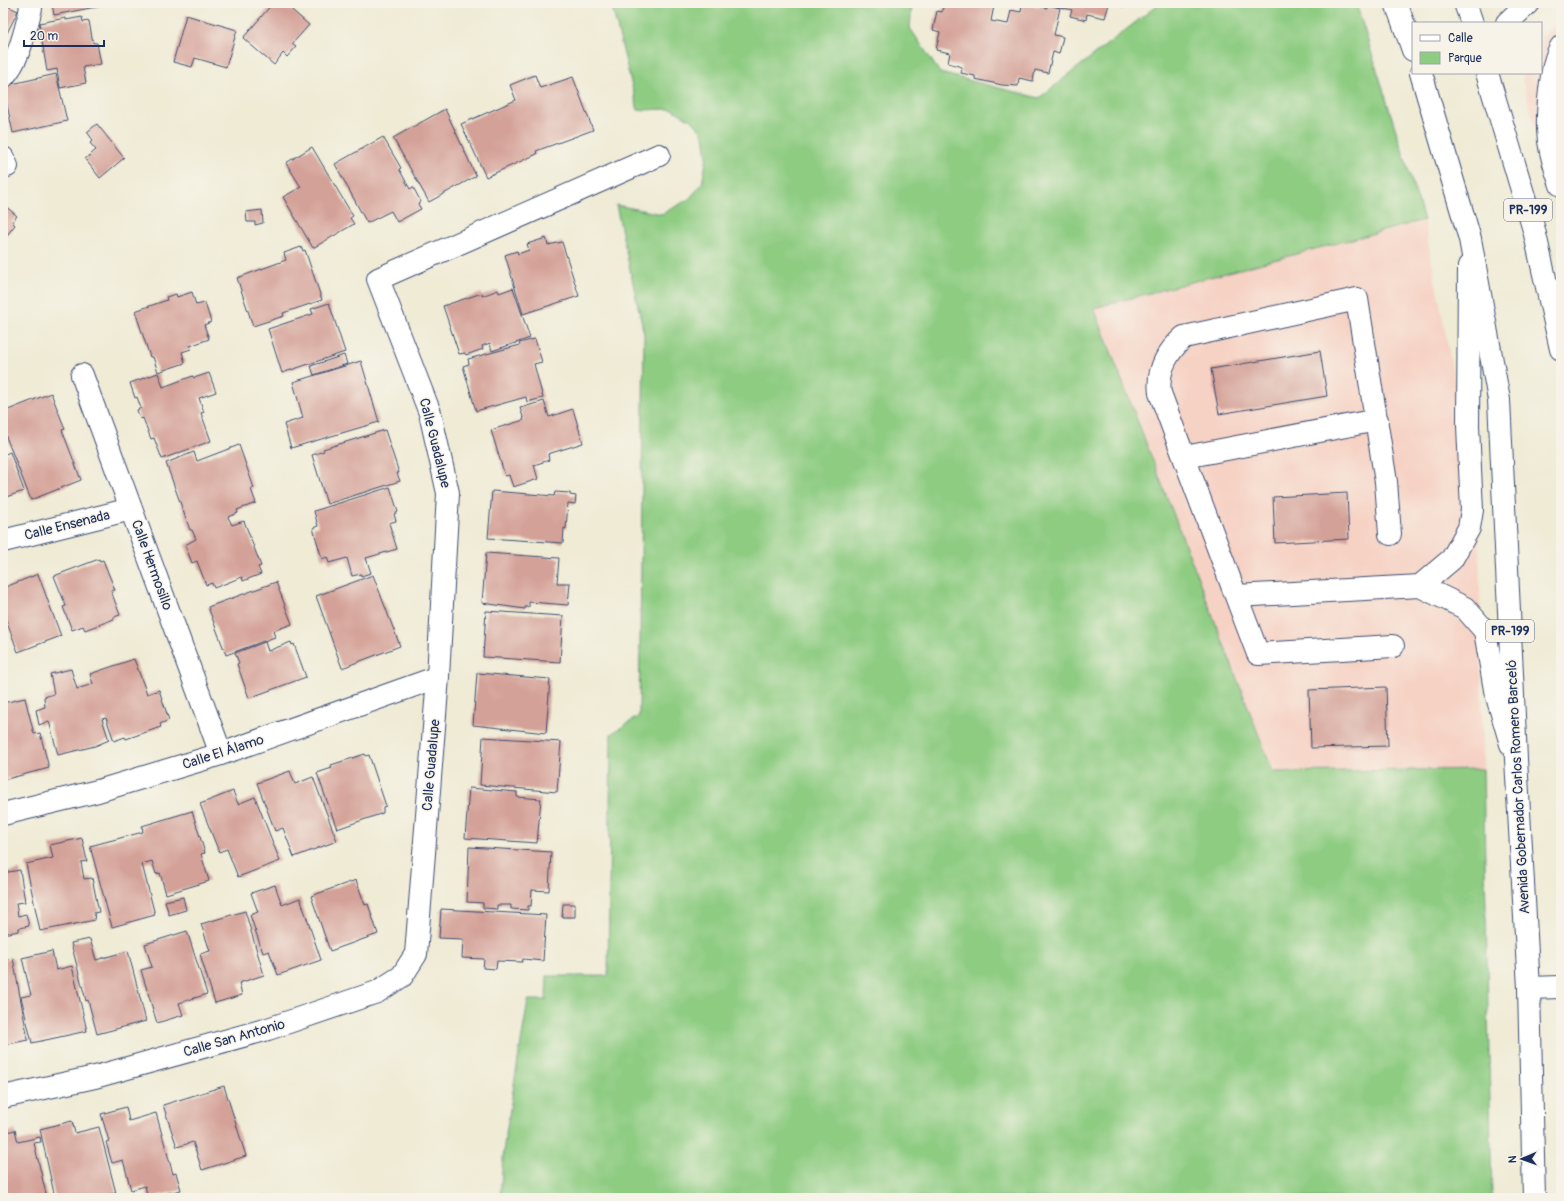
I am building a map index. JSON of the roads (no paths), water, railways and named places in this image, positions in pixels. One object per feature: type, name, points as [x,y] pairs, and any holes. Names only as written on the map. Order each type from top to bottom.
[{"type":"main road","points":[[3,77],[23,41],[31,8],[30,3]]},
{"type":"main road","points":[[1396,3],[1412,47]]},
{"type":"main road","points":[[1465,3],[1472,22]]},
{"type":"main road","points":[[1508,22],[1528,3]]},
{"type":"main road","points":[[1561,47],[1553,73],[1548,117],[1549,140],[1554,165],[1561,185]]},
{"type":"main road","name":"Avenida Gobernador Carlos Romero Barceló","points":[[1421,74],[1470,239],[1499,400],[1516,758],[1529,988],[1534,1198]]},
{"type":"main road","name":"PR-199","points":[[1487,74],[1534,230],[1558,320],[1561,349]]},
{"type":"main road","name":"Calle Guadalupe","points":[[418,921],[438,677],[448,493],[430,413],[378,279],[659,155]]},
{"type":"main road","points":[[1420,586],[1452,560],[1469,528],[1472,510],[1468,426],[1470,239]]},
{"type":"main road","points":[[1390,534],[1386,482],[1357,299],[1184,337],[1176,344],[1163,364],[1159,381],[1160,393],[1258,654],[1392,646]]},
{"type":"main road","name":"Calle Hermosillo","points":[[82,375],[221,754]]},
{"type":"main road","points":[[1185,457],[1377,420]]},
{"type":"main road","name":"Calle Ensenada","points":[[3,541],[131,509]]},
{"type":"main road","points":[[1236,596],[1420,586],[1465,608],[1485,631],[1495,690],[1516,758]]},
{"type":"main road","name":"Calle El Álamo","points":[[3,814],[98,791],[221,754],[438,677]]},
{"type":"main road","name":"Calle San Antonio","points":[[3,1097],[117,1071],[268,1029],[377,992],[402,976],[416,954],[418,921]]},
{"type":"main road","points":[[1529,988],[1561,987]]}]
